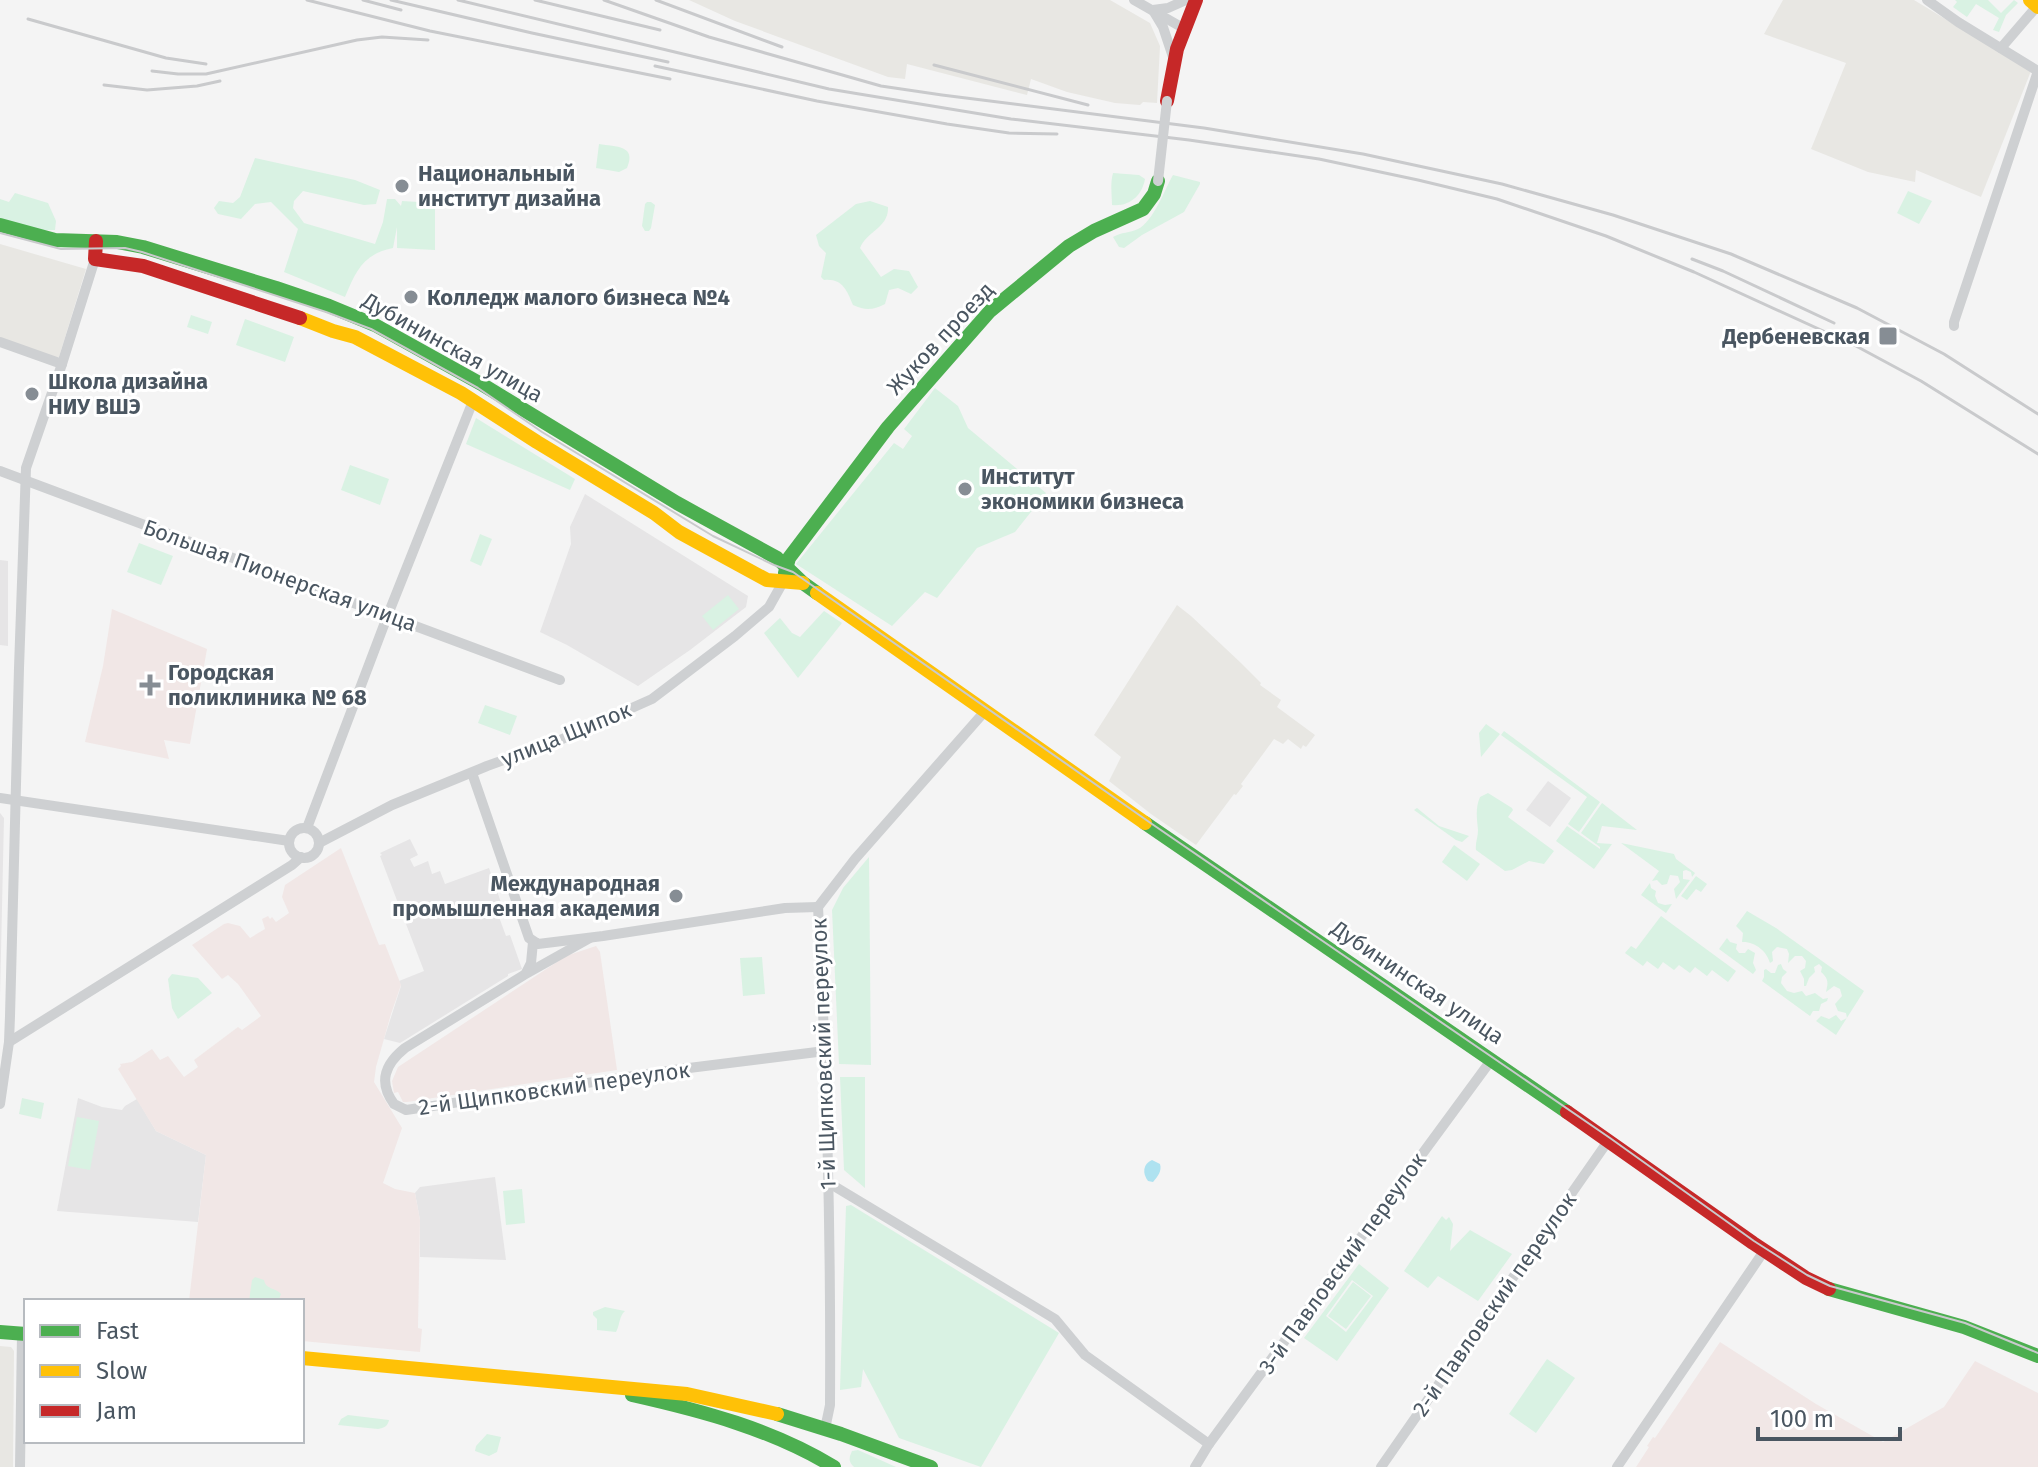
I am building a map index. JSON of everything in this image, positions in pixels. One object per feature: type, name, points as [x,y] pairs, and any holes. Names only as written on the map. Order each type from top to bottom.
[{"type":"main road","name":"Жуков проезд","points":[[1167,101],[1173,57],[1196,0]]},
{"type":"main road","points":[[2030,0],[2038,6]]},
{"type":"main road","name":"Жуков проезд","points":[[788,562],[888,427],[990,311],[1069,246],[1143,209],[1154,194],[1158,181]]},
{"type":"main road","name":"Дубининская улица","points":[[0,225],[55,240],[117,242],[143,247],[276,288],[375,325],[483,385],[717,526],[788,562],[803,583],[1806,1278],[1829,1289],[1964,1327],[2038,1356]]},
{"type":"main road","points":[[95,259],[96,241]]},
{"type":"main road","name":"Дубининская улица","points":[[95,259],[143,266],[355,337],[473,401],[654,513],[679,532],[761,578],[803,583]]},
{"type":"main road","points":[[783,582],[788,562]]},
{"type":"main road","points":[[0,1332],[24,1334]]},
{"type":"main road","points":[[304,1358],[668,1391],[733,1402],[864,1441],[931,1467]]},
{"type":"main road","points":[[560,1381],[684,1406],[797,1445],[817,1462],[834,1467]]},
{"type":"main road","points":[[817,1462],[825,1429]]},
{"type":"street","points":[[1134,0],[1183,28]]},
{"type":"street","points":[[1153,10],[1168,8],[1186,0]]},
{"type":"street","points":[[1927,0],[2038,71],[1954,326]]},
{"type":"street","points":[[2001,48],[2038,6]]},
{"type":"street","points":[[1153,10],[1163,27],[1173,57]]},
{"type":"street","name":"Жуков проезд","points":[[1158,181],[1167,101]]},
{"type":"street","points":[[0,1104],[9,1042],[26,468],[95,259]]},
{"type":"street","points":[[0,342],[62,364]]},
{"type":"street","points":[[307,828],[473,401]]},
{"type":"street","name":"Большая Пионерская улица","points":[[0,471],[560,680]]},
{"type":"street","name":"улица Щипок","points":[[319,843],[373,813],[560,740],[652,699],[769,607],[783,582]]},
{"type":"street","points":[[818,907],[855,859],[986,710]]},
{"type":"street","points":[[472,773],[529,938],[533,942],[531,963],[524,975]]},
{"type":"street","points":[[0,798],[289,841]]},
{"type":"street","points":[[9,1042],[264,884],[301,857],[314,854],[319,843],[316,833],[307,828],[297,829],[289,841],[291,850],[301,857]]},
{"type":"street","name":"1-й Щипковский переулок","points":[[533,942],[541,945],[785,908],[818,907],[829,1183],[830,1405],[825,1429]]},
{"type":"street","name":"2-й Щипковский переулок","points":[[590,938],[524,975],[395,1056],[387,1068],[385,1079],[386,1089],[394,1104],[406,1110],[825,1051]]},
{"type":"street","name":"3-й Павловский переулок","points":[[1195,1467],[1492,1059]]},
{"type":"street","name":"2-й Павловский переулок","points":[[1381,1467],[1608,1141]]},
{"type":"street","points":[[829,1183],[1055,1319],[1085,1355],[1209,1444]]},
{"type":"street","points":[[1617,1467],[1764,1251]]},
{"type":"street","points":[[20,1467],[24,1334]]},
{"type":"shaded area","points":[[689,0],[1110,0],[1150,23],[1160,46],[1157,103],[1115,103],[1067,92],[1031,79],[1027,95],[907,64],[905,79],[888,77],[735,21]]},
{"type":"shaded area","points":[[1783,0],[1914,0],[2031,71],[1981,197],[1916,170],[1915,182],[1868,172],[1811,149],[1846,63],[1764,34]]},
{"type":"shaded area","points":[[0,244],[86,269],[59,357],[0,340]]},
{"type":"shaded area","points":[[585,494],[748,596],[746,607],[638,686],[540,632],[571,544],[570,527]]},
{"type":"shaded area","points":[[0,560],[8,561],[8,646],[0,645]]},
{"type":"shaded area","points":[[1177,605],[1241,663],[1260,685],[1281,700],[1277,707],[1315,735],[1301,749],[1288,739],[1283,744],[1274,739],[1241,784],[1243,786],[1196,845],[1109,781],[1121,757],[1094,735]]},
{"type":"shaded area","name":"Городская поликлиника № 68","points":[[112,609],[207,649],[190,744],[164,740],[169,759],[85,742],[103,666]]},
{"type":"shaded area","points":[[1548,781],[1571,798],[1550,827],[1526,810]]},
{"type":"shaded area","points":[[0,813],[4,818],[0,997]]},
{"type":"shaded area","points":[[410,839],[418,855],[410,859],[414,867],[428,861],[432,874],[440,871],[445,884],[489,868],[505,914],[499,917],[506,936],[510,935],[522,969],[508,974],[400,1043],[384,1039],[401,986],[399,981],[424,971],[380,853]]},
{"type":"shaded area","points":[[341,848],[379,945],[385,944],[401,985],[374,1082],[402,1128],[383,1183],[415,1193],[420,1220],[420,1352],[304,1341],[304,1299],[189,1299],[206,1155],[156,1131],[118,1069],[120,1064],[132,1062],[152,1049],[160,1060],[168,1056],[184,1077],[198,1067],[194,1060],[238,1027],[242,1030],[261,1016],[238,984],[228,975],[222,979],[192,945],[224,924],[240,926],[250,938],[265,929],[262,919],[268,916],[276,922],[289,913],[282,897],[285,885]]},
{"type":"shaded area","points":[[596,946],[600,952],[617,1070],[407,1102],[403,1102],[398,1092],[394,1093],[392,1081],[398,1067],[566,956]]},
{"type":"shaded area","points":[[78,1098],[122,1110],[137,1099],[156,1131],[206,1155],[198,1222],[57,1211]]},
{"type":"shaded area","points":[[495,1177],[506,1260],[420,1257],[420,1220],[415,1193],[420,1187]]},
{"type":"shaded area","points":[[1720,1342],[1816,1404],[1883,1442],[1944,1407],[1975,1361],[2038,1393],[2038,1467],[1636,1467],[1653,1437]]},
{"type":"shaded area","points":[[0,1346],[11,1347],[14,1351],[13,1467],[0,1467]]},
{"type":"green space","points":[[1955,0],[1988,0],[2001,13],[2014,0],[2018,3],[2006,15],[1999,32],[1993,30],[1999,18],[1976,4],[1967,17],[1953,7],[1957,2]]},
{"type":"green space","points":[[599,144],[627,151],[627,168],[619,172],[596,168]]},
{"type":"green space","points":[[255,158],[355,180],[380,190],[376,204],[364,205],[303,191],[294,201],[293,208],[304,223],[375,244],[387,199],[395,199],[401,206],[402,201],[435,203],[435,250],[397,248],[397,227],[393,248],[374,255],[362,265],[345,297],[284,272],[298,229],[271,202],[255,204],[241,219],[218,214],[214,208],[219,201],[233,203],[240,197]]},
{"type":"green space","points":[[1113,173],[1139,175],[1145,179],[1134,199],[1112,205]]},
{"type":"green space","points":[[1173,175],[1200,182],[1184,212],[1124,248],[1119,247],[1113,237],[1143,225],[1154,213]]},
{"type":"green space","points":[[1908,191],[1932,201],[1919,224],[1897,213]]},
{"type":"green space","points":[[15,193],[48,203],[56,221],[55,230],[36,230],[0,219],[0,199],[9,202]]},
{"type":"green space","points":[[870,201],[888,207],[887,214],[860,248],[881,277],[894,269],[909,271],[918,287],[911,294],[898,288],[889,290],[885,304],[869,309],[853,305],[843,286],[821,277],[826,253],[819,246],[816,235],[856,204]]},
{"type":"green space","points":[[647,202],[655,205],[651,228],[645,231],[642,226]]},
{"type":"green space","points":[[191,315],[212,322],[208,334],[187,327]]},
{"type":"green space","points":[[245,319],[294,337],[285,362],[236,345]]},
{"type":"green space","points":[[935,388],[958,406],[968,428],[1046,493],[1015,532],[977,548],[937,598],[925,592],[892,626],[796,564],[894,443],[903,449],[912,436],[904,429]]},
{"type":"green space","points":[[476,418],[575,479],[570,490],[466,444]]},
{"type":"green space","points":[[350,465],[389,479],[380,505],[341,490]]},
{"type":"green space","points":[[480,534],[492,539],[481,566],[470,561]]},
{"type":"green space","points":[[139,543],[173,556],[161,585],[127,572]]},
{"type":"green space","points":[[728,595],[739,609],[713,630],[702,616]]},
{"type":"green space","points":[[824,611],[842,623],[798,678],[764,633],[780,618],[792,633],[800,637]]},
{"type":"green space","points":[[485,705],[517,716],[510,735],[478,723]]},
{"type":"green space","points":[[1486,724],[1500,734],[1481,757],[1479,733]]},
{"type":"green space","points":[[1504,731],[1600,802],[1579,832],[1568,824],[1587,797],[1501,735]]},
{"type":"green space","points":[[1488,793],[1512,808],[1508,817],[1554,851],[1544,864],[1529,861],[1505,871],[1476,850],[1477,805],[1480,797]]},
{"type":"green space","points":[[1602,803],[1637,830],[1602,826],[1597,843],[1612,844],[1594,869],[1556,841],[1567,826],[1600,849],[1581,833]]},
{"type":"green space","points":[[1417,808],[1439,826],[1469,836],[1462,842],[1456,840],[1414,810]]},
{"type":"green space","points":[[1621,843],[1674,854],[1695,873],[1692,877],[1691,872],[1683,871],[1683,879],[1690,880],[1676,899],[1674,889],[1680,882],[1678,876],[1670,875],[1667,884],[1662,885],[1657,880],[1652,881],[1659,871]]},
{"type":"green space","points":[[1454,845],[1480,864],[1467,881],[1442,862]]},
{"type":"green space","points":[[869,857],[871,1065],[839,1064],[832,910],[843,888]]},
{"type":"green space","points":[[1696,876],[1707,884],[1701,892],[1696,889],[1687,900],[1681,896]]},
{"type":"green space","points":[[1650,883],[1656,891],[1658,903],[1672,904],[1666,913],[1641,895]]},
{"type":"green space","points":[[1747,911],[1864,991],[1847,1018],[1846,1013],[1838,1011],[1835,1004],[1842,996],[1840,989],[1834,986],[1826,992],[1827,981],[1819,964],[1814,967],[1815,972],[1804,986],[1800,971],[1805,968],[1806,961],[1802,956],[1795,956],[1788,963],[1787,949],[1777,947],[1772,952],[1773,961],[1770,963],[1759,948],[1742,942],[1743,933],[1736,926]]},
{"type":"green space","points":[[1661,916],[1736,971],[1728,982],[1712,970],[1707,976],[1695,967],[1690,973],[1679,965],[1674,970],[1663,962],[1658,969],[1647,961],[1643,966],[1625,953],[1631,946],[1636,949]]},
{"type":"green space","points":[[1727,938],[1737,944],[1739,953],[1745,953],[1748,949],[1755,953],[1753,963],[1756,970],[1753,974],[1719,949]]},
{"type":"green space","points":[[762,957],[765,994],[743,996],[740,958]]},
{"type":"green space","points":[[1781,964],[1787,972],[1781,983],[1787,991],[1802,991],[1806,996],[1815,993],[1823,999],[1828,998],[1819,1011],[1813,1011],[1810,1016],[1762,981],[1764,970],[1775,973]]},
{"type":"green space","points":[[172,974],[198,978],[212,993],[178,1019],[172,1008],[168,979]]},
{"type":"green space","points":[[1836,1015],[1841,1021],[1847,1018],[1836,1035],[1816,1021],[1821,1016],[1829,1019]]},
{"type":"green space","points":[[840,1077],[865,1077],[865,1188],[844,1170]]},
{"type":"green space","points":[[22,1098],[44,1103],[41,1119],[19,1114]]},
{"type":"green space","points":[[77,1117],[99,1121],[90,1170],[68,1166]]},
{"type":"green space","points":[[522,1189],[525,1223],[506,1225],[503,1191]]},
{"type":"green space","points":[[851,1205],[1059,1333],[981,1467],[899,1438],[863,1369],[861,1387],[840,1390],[846,1206]]},
{"type":"green space","points":[[1442,1216],[1446,1220],[1449,1217],[1453,1224],[1450,1251],[1470,1230],[1512,1254],[1478,1301],[1438,1276],[1428,1288],[1404,1271]]},
{"type":"green space","points":[[1359,1264],[1389,1288],[1337,1361],[1304,1338]],"holes":[[[1352,1280],[1373,1296],[1346,1332],[1326,1316]]]},
{"type":"green space","points":[[255,1277],[264,1280],[281,1294],[279,1299],[249,1299]]},
{"type":"green space","points":[[1353,1282],[1371,1296],[1346,1329],[1328,1316]]},
{"type":"green space","points":[[605,1307],[625,1311],[616,1332],[597,1330],[593,1312]]},
{"type":"green space","points":[[1547,1359],[1575,1378],[1536,1433],[1509,1414]]},
{"type":"green space","points":[[348,1415],[389,1420],[388,1424],[378,1429],[338,1425]]},
{"type":"green space","points":[[487,1434],[501,1437],[497,1452],[489,1456],[475,1451]]},
{"type":"green space","points":[[858,1450],[896,1467],[854,1467],[850,1458],[852,1451]]},
{"type":"water","points":[[1152,1160],[1160,1164],[1153,1182],[1148,1181],[1144,1172],[1145,1166]]},
{"type":"tram line","points":[[0,233],[61,249],[125,248],[142,252],[371,329],[478,388],[542,432],[713,536],[793,572],[1152,824],[1807,1275],[1830,1286],[1965,1323],[2038,1353]]},
{"type":"railway","points":[[307,0],[430,31],[670,79]]},
{"type":"railway","points":[[363,0],[401,10]]},
{"type":"railway","points":[[391,0],[668,62]]},
{"type":"railway","points":[[458,0],[829,89],[1011,119],[1319,159],[1497,199],[1606,236],[1694,272],[1856,346],[1921,381],[2038,454]]},
{"type":"railway","points":[[535,0],[660,30]]},
{"type":"railway","points":[[604,0],[709,37],[881,86],[1204,128],[1363,154],[1502,184],[1613,215],[1731,254],[1857,308],[1944,354],[2038,414]]},
{"type":"railway","points":[[656,0],[782,47]]},
{"type":"railway","points":[[28,19],[166,58],[206,64]]},
{"type":"railway","points":[[152,71],[206,74],[357,40],[382,37],[428,40]]},
{"type":"railway","points":[[934,65],[1088,105]]},
{"type":"railway","points":[[655,66],[817,101],[947,124],[1009,133],[1057,134]]},
{"type":"railway","points":[[104,85],[147,90],[220,81]]},
{"type":"railway","points":[[1692,259],[1834,323]]},
{"type":"traffic: fast","points":[[785,573],[789,558],[888,427],[990,311],[1069,246],[1143,209],[1154,194],[1158,181]]},
{"type":"traffic: fast","points":[[0,225],[55,240],[117,242],[143,247],[276,288],[375,325],[483,385],[677,503],[777,558],[817,593]]},
{"type":"traffic: fast","points":[[1145,823],[1567,1112]]},
{"type":"traffic: fast","points":[[1829,1289],[1964,1327],[2038,1356]]},
{"type":"traffic: fast","points":[[0,1332],[24,1334]]},
{"type":"traffic: fast","points":[[632,1395],[736,1423],[786,1442],[834,1467]]},
{"type":"traffic: fast","points":[[777,1414],[931,1467]]},
{"type":"traffic: slow","points":[[2030,0],[2038,7]]},
{"type":"traffic: slow","points":[[300,318],[355,337],[461,393],[654,513],[679,532],[767,580],[803,583]]},
{"type":"traffic: slow","points":[[817,593],[1145,823]]},
{"type":"traffic: slow","points":[[304,1358],[687,1394],[777,1414]]},
{"type":"traffic: jam","points":[[1167,101],[1177,49],[1196,0]]},
{"type":"traffic: jam","points":[[96,241],[95,259],[143,266],[300,318]]},
{"type":"traffic: jam","points":[[1567,1112],[1753,1243],[1806,1278],[1829,1289]]},
{"type":"place","name":"Национальный институт дизайна","points":[[402,186]]},
{"type":"place","name":"Колледж малого бизнеса №4","points":[[411,297]]},
{"type":"place","name":"Дербеневская","points":[[1888,336]]},
{"type":"place","name":"Школа дизайна НИУ ВШЭ","points":[[32,394]]},
{"type":"place","name":"Институт экономики бизнеса","points":[[965,489]]},
{"type":"place","name":"Городская поликлиника № 68","points":[[150,685]]},
{"type":"place","name":"Международная промышленная академия","points":[[676,896]]}]
